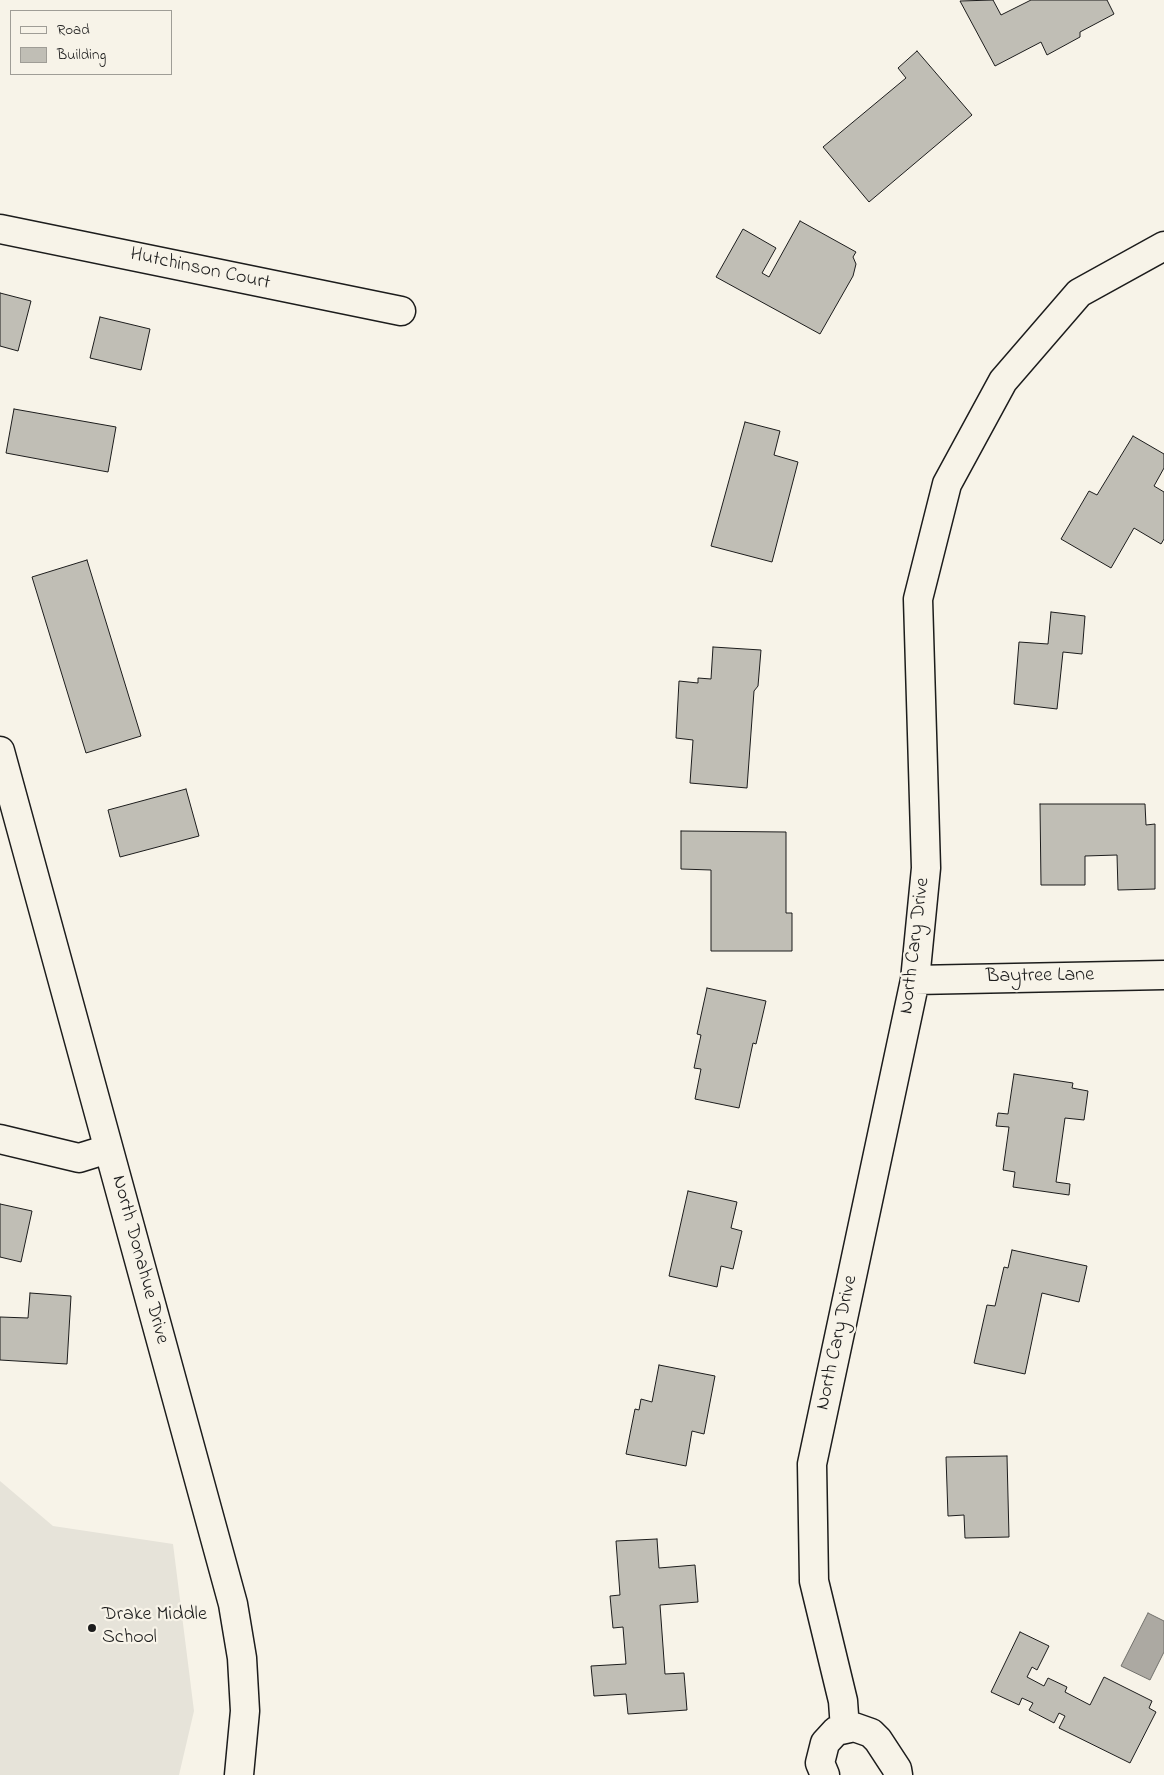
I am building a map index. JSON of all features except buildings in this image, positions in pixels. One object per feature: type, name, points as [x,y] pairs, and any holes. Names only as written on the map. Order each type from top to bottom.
[{"type":"street","name":"Hutchinson Court","points":[[0,229],[401,311]]},
{"type":"street","name":"North Cary Drive","points":[[845,1728],[843,1701],[814,1581],[812,1464],[915,980],[926,868],[918,599],[947,484],[1003,380],[1079,293],[1164,246]]},
{"type":"street","name":"North Donahue Drive","points":[[1,758],[108,1149],[121,1189],[233,1604],[242,1658],[245,1711],[239,1775]]},
{"type":"street","name":"Baytree Lane","points":[[915,980],[1164,975]]},
{"type":"street","points":[[0,1139],[79,1158],[108,1149]]},
{"type":"street","points":[[825,1775],[820,1763],[825,1743],[836,1732],[845,1728],[863,1729],[871,1734],[897,1769],[898,1775]]},
{"type":"shaded area","name":"Drake Middle School","points":[[0,1481],[53,1526],[173,1544],[194,1711],[179,1775],[0,1775]]},
{"type":"shaded area","points":[[1148,1613],[1164,1621],[1164,1652],[1150,1680],[1121,1666]]},
{"type":"place","name":"Drake Middle School","points":[[92,1628]]}]
